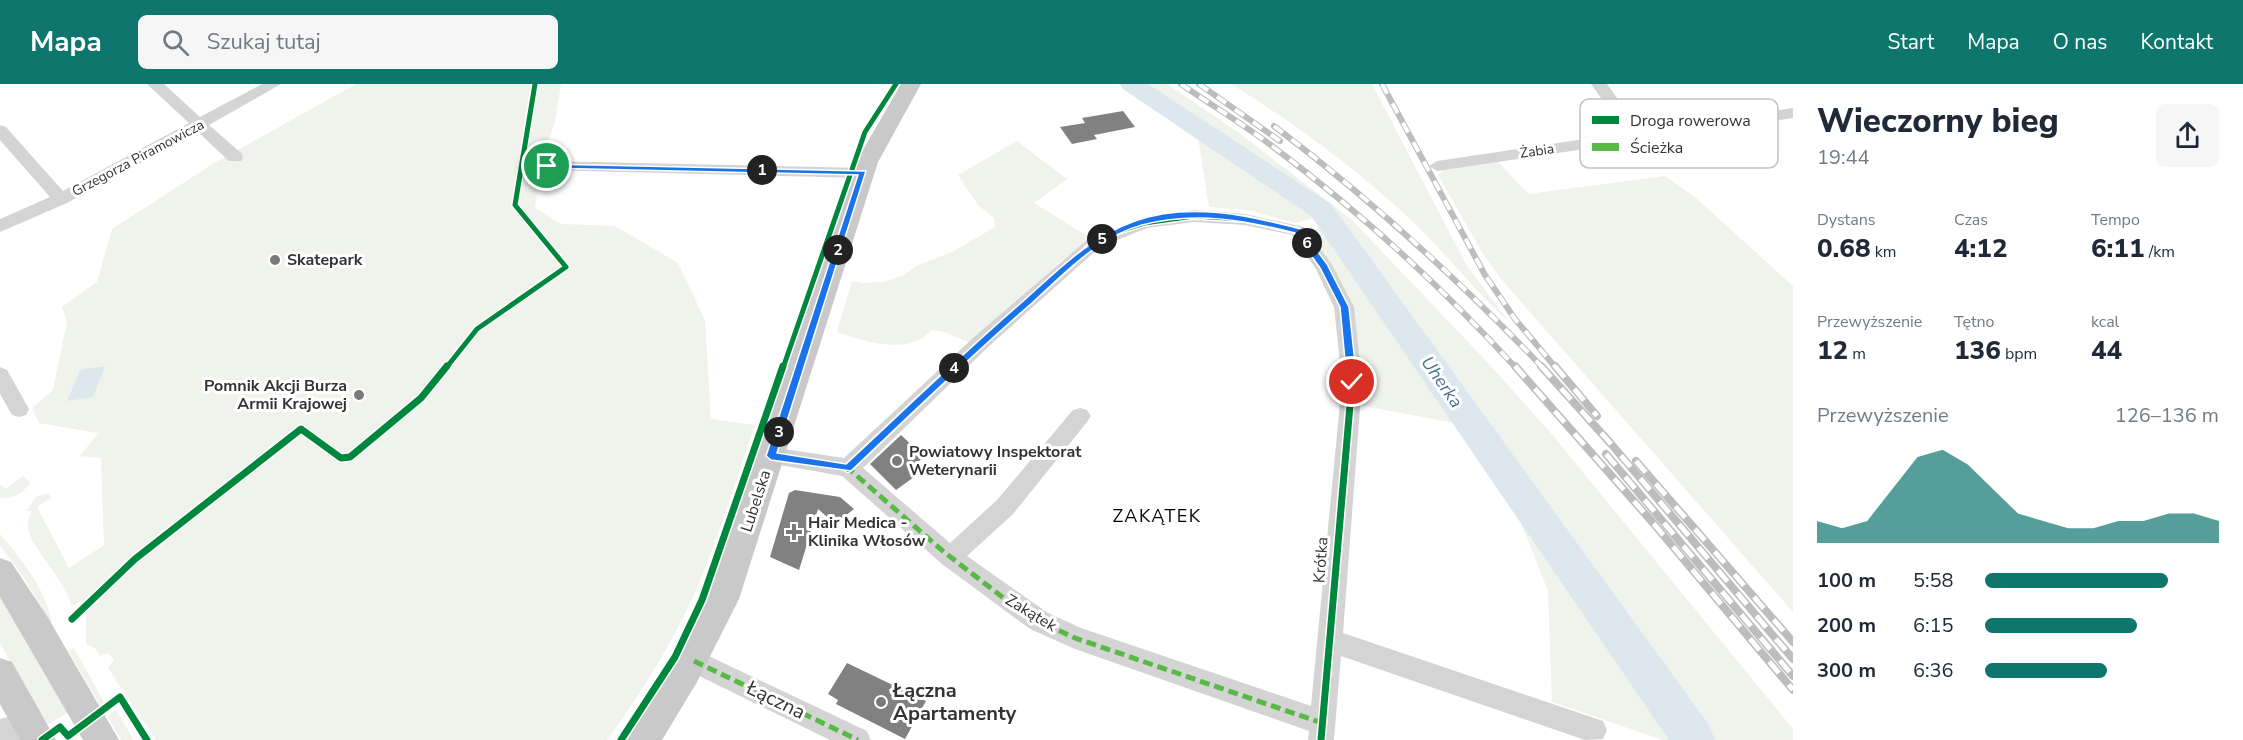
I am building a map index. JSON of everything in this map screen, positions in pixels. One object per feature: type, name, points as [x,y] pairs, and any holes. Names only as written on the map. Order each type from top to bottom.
[{"type":"main road","name":"Lubelska","points":[[642,740],[694,661],[723,599],[863,173],[876,142],[911,84]]},
{"type":"main road","points":[[0,571],[36,626],[102,740]]},
{"type":"main road","points":[[2,682],[23,732]]},
{"type":"street","points":[[155,84],[235,157]]},
{"type":"street","name":"Grzegorza Piramowicza","points":[[0,226],[61,199],[273,84]]},
{"type":"street","points":[[1599,84],[1610,99]]},
{"type":"street","name":"Żabia","points":[[1778,114],[1793,112]]},
{"type":"street","points":[[0,130],[61,199]]},
{"type":"street","name":"Żabia","points":[[1437,166],[1580,145]]},
{"type":"street","points":[[547,166],[863,173]]},
{"type":"street","name":"Krótka","points":[[848,468],[980,343],[1094,243],[1138,223],[1172,216],[1200,214],[1242,217],[1298,231],[1324,267],[1344,307],[1352,382],[1321,732]]},
{"type":"street","points":[[0,375],[19,409]]},
{"type":"street","points":[[950,557],[1005,507],[1080,416]]},
{"type":"street","points":[[771,456],[848,468]]},
{"type":"street","name":"Zakątek","points":[[848,468],[950,557],[1022,610],[1075,638],[1321,732]]},
{"type":"street","points":[[1329,640],[1594,730]]},
{"type":"street","name":"Łączna","points":[[694,661],[858,740]]},
{"type":"shaded area","points":[[356,84],[561,84],[555,122],[540,167],[535,208],[561,224],[615,226],[678,263],[705,320],[711,419],[755,425],[693,598],[659,661],[607,740],[156,740],[108,668],[114,660],[108,653],[100,656],[95,648],[86,644],[86,610],[81,600],[72,607],[62,585],[31,537],[28,524],[32,511],[26,511],[36,497],[49,493],[51,498],[37,507],[69,568],[104,545],[101,458],[80,456],[98,433],[39,423],[32,408],[53,390],[67,322],[62,307],[97,282],[112,229],[211,165]]},
{"type":"shaded area","points":[[1121,84],[1167,84],[1238,132],[1352,220],[1489,364],[1550,432],[1793,729],[1793,740],[1663,740],[1552,702],[1548,591],[1512,500],[1460,424],[1358,405],[1355,350],[1304,233],[1322,227],[1314,218],[1296,223],[1247,210],[1209,207],[1198,137]]},
{"type":"shaded area","points":[[1231,84],[1372,84],[1467,266],[1510,323],[1408,217],[1366,180],[1277,114]]},
{"type":"shaded area","points":[[1017,141],[1067,179],[1034,203],[1092,239],[1062,260],[971,343],[944,332],[932,330],[911,343],[899,345],[874,343],[837,332],[852,281],[884,282],[902,276],[918,265],[952,252],[995,227],[994,218],[978,205],[958,175]]},
{"type":"shaded area","points":[[1496,160],[1529,194],[1665,176],[1696,198],[1793,286],[1793,612],[1501,279],[1483,254],[1438,175],[1446,168]]},
{"type":"shaded area","points":[[105,366],[93,397],[67,401],[80,370]]},
{"type":"shaded area","points":[[23,476],[30,482],[25,489],[13,496],[0,497],[0,485],[6,489]]},
{"type":"shaded area","points":[[0,534],[25,565],[39,588],[52,625],[24,578],[0,545]]},
{"type":"shaded area","points":[[0,595],[69,712],[45,726],[0,643]]},
{"type":"shaded area","points":[[74,648],[105,704],[101,707],[68,650]]},
{"type":"shaded area","points":[[116,710],[134,740],[121,740],[107,716]]},
{"type":"building","points":[[1123,111],[1135,127],[1094,135],[1097,139],[1072,144],[1060,127],[1085,123],[1082,118]]},
{"type":"building","name":"Powiatowy Inspektorat Weterynarii","points":[[901,435],[924,457],[914,465],[921,472],[896,490],[870,464]]},
{"type":"building","name":"Hair Medica - Klinika Włosów","points":[[795,490],[840,497],[854,509],[835,524],[818,509],[799,570],[770,557],[789,493]]},
{"type":"building","name":"Łączna Apartamenty","points":[[847,663],[926,701],[905,739],[836,704],[838,700],[828,694]]},
{"type":"waterway","name":"Uherka","points":[[1132,84],[1321,210],[1694,740]]},
{"type":"railway","points":[[1181,84],[1261,138],[1368,223],[1459,308],[1516,368]]},
{"type":"railway","points":[[1199,84],[1280,141]]},
{"type":"railway","points":[[1382,84],[1485,275],[1515,319],[1556,368]]},
{"type":"railway","points":[[1274,126],[1346,183],[1413,241],[1543,368]]},
{"type":"railway","points":[[1515,366],[1654,524],[1793,690]]},
{"type":"railway","points":[[1541,366],[1612,445],[1793,659]]},
{"type":"railway","points":[[1555,366],[1597,416]]},
{"type":"railway","points":[[1606,454],[1793,676]]},
{"type":"railway","points":[[1636,461],[1793,642]]},
{"type":"marked path","points":[[771,456],[848,468],[944,552],[1005,599],[1039,621],[1075,638],[1322,723]]},
{"type":"marked path","points":[[694,661],[858,740]]},
{"type":"cycle path","points":[[72,619],[135,559],[301,429],[341,458],[350,457],[421,398],[477,329],[564,270],[566,267],[561,259],[519,213],[515,205],[535,84]]},
{"type":"cycle path","points":[[621,740],[675,657],[702,600],[865,132],[896,84]]},
{"type":"cycle path","points":[[848,468],[980,343],[1094,243],[1119,231],[1144,223],[1194,216],[1245,219],[1298,231],[1324,267],[1344,307],[1352,382],[1321,740]]},
{"type":"cycle path","points":[[42,740],[60,727],[68,736],[120,697],[147,740]]},
{"type":"place","name":"Skatepark","points":[[275,260]]},
{"type":"place","name":"Pomnik Akcji Burza Armii Krajowej","points":[[359,395]]},
{"type":"place","name":"Powiatowy Inspektorat Weterynarii","points":[[897,461]]},
{"type":"place","name":"Hair Medica - Klinika Włosów","points":[[794,532]]},
{"type":"place","name":"Łączna Apartamenty","points":[[881,702]]},
{"type":"district","name":"ZAKĄTEK","points":[[1157,516]]},
{"type":"route","points":[[547,166],[863,173],[771,456],[848,468],[980,343],[1094,243],[1115,231],[1138,223],[1172,216],[1200,214],[1242,217],[1298,231],[1324,267],[1344,307],[1352,382]]}]
